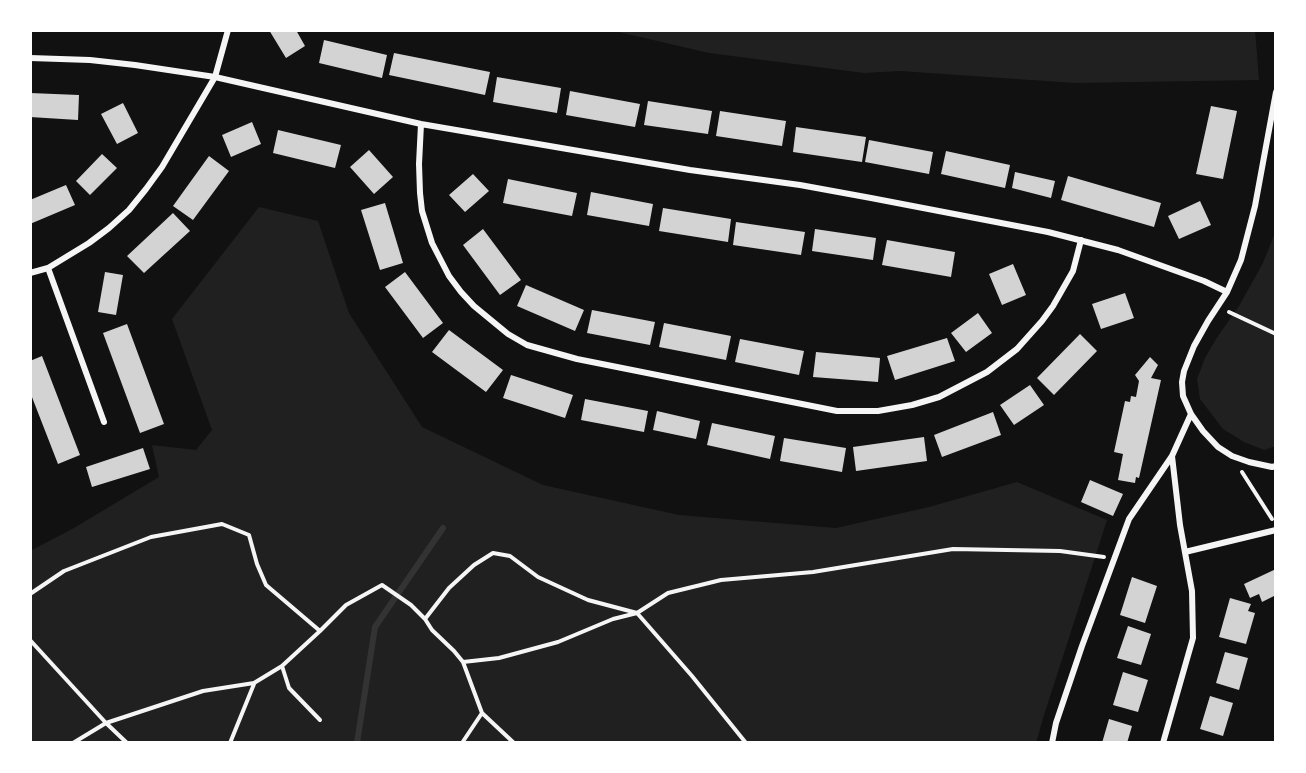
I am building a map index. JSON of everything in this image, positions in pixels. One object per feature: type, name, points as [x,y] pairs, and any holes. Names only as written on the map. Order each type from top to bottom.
[{"type":"street","points":[[30,273],[48,268],[89,243],[129,210],[147,189],[215,77],[228,30]]},
{"type":"street","points":[[30,58],[90,60],[215,77],[421,124],[871,198],[1048,232],[1118,250],[1204,281],[1227,292]]},
{"type":"street","points":[[1276,92],[1255,206],[1241,260],[1227,292],[1194,346],[1184,370],[1182,382],[1184,396],[1191,414],[1218,447],[1232,456],[1249,462],[1276,466]]},
{"type":"street","points":[[421,124],[420,193],[422,211],[432,243],[449,276],[461,292],[508,334],[527,345],[577,359],[837,411],[878,411],[939,398],[987,372],[1017,349],[1053,306],[1072,271],[1081,240]]},
{"type":"street","points":[[48,268],[104,422]]},
{"type":"street","points":[[1052,743],[1056,723],[1129,519],[1172,456],[1191,414]]},
{"type":"street","points":[[1163,743],[1193,639],[1191,591],[1172,456]]},
{"type":"street","points":[[1185,552],[1276,530]]},
{"type":"path","points":[[1218,305],[1276,334]]},
{"type":"path","points":[[1232,456],[1276,525]]},
{"type":"path","points":[[30,594],[64,571],[151,537],[222,524],[249,535],[266,585],[320,631]]},
{"type":"path","points":[[463,662],[499,658],[558,642],[637,613],[668,593],[721,580],[813,572],[952,549],[1060,551],[1114,558]]},
{"type":"path","points":[[425,619],[449,588],[474,565],[493,553],[510,556],[538,577],[588,600],[637,613],[746,743]]},
{"type":"path","points":[[73,743],[106,723],[203,691],[254,683],[282,666],[346,605],[382,585],[411,605],[454,651],[463,662],[482,713],[514,743]]},
{"type":"path","points":[[30,640],[127,743]]},
{"type":"path","points":[[282,666],[289,688],[320,720]]},
{"type":"path","points":[[230,743],[254,683]]},
{"type":"path","points":[[462,743],[482,713]]},
{"type":"shaded area","points":[[610,30],[1255,30],[1259,80],[1075,83],[900,71],[864,73],[709,53]]},
{"type":"shaded area","points":[[259,207],[318,221],[349,313],[422,427],[543,485],[679,515],[836,528],[929,507],[1017,482],[1107,520],[1036,743],[30,743],[30,551],[74,528],[159,477],[152,445],[196,450],[212,430],[172,319]]},
{"type":"shaded area","points":[[1276,230],[1276,446],[1264,450],[1244,442],[1223,429],[1200,399],[1197,379],[1205,358],[1239,306],[1263,263]]},
{"type":"building","points":[[269,30],[296,30],[305,46],[286,58]]},
{"type":"building","points":[[324,40],[387,55],[382,78],[319,63]]},
{"type":"building","points":[[394,53],[490,72],[485,95],[389,75]]},
{"type":"building","points":[[497,77],[561,88],[557,113],[493,102]]},
{"type":"building","points":[[570,91],[640,104],[635,127],[566,115]]},
{"type":"building","points":[[30,93],[79,95],[78,120],[30,117]]},
{"type":"building","points":[[648,101],[712,111],[708,134],[644,125]]},
{"type":"building","points":[[123,103],[138,133],[117,144],[101,114]]},
{"type":"building","points":[[1211,106],[1237,111],[1223,179],[1196,174]]},
{"type":"building","points":[[720,111],[786,121],[782,146],[716,136]]},
{"type":"building","points":[[252,122],[261,144],[231,157],[222,135]]},
{"type":"building","points":[[796,127],[866,137],[862,162],[793,152]]},
{"type":"building","points":[[278,130],[341,145],[335,168],[273,153]]},
{"type":"building","points":[[869,140],[933,152],[929,174],[865,162]]},
{"type":"building","points":[[369,150],[393,177],[374,194],[350,167]]},
{"type":"building","points":[[946,151],[1010,165],[1005,188],[941,174]]},
{"type":"building","points":[[102,154],[117,168],[90,195],[76,181]]},
{"type":"building","points":[[209,156],[229,171],[193,220],[173,206]]},
{"type":"building","points":[[1015,172],[1055,181],[1051,198],[1012,188]]},
{"type":"building","points":[[473,174],[489,191],[465,212],[449,195]]},
{"type":"building","points":[[1068,176],[1161,203],[1154,227],[1061,200]]},
{"type":"building","points":[[508,179],[577,193],[572,216],[503,203]]},
{"type":"building","points":[[66,185],[75,205],[30,224],[30,200]]},
{"type":"building","points":[[591,192],[653,204],[649,226],[587,215]]},
{"type":"building","points":[[1200,201],[1211,225],[1179,239],[1168,216]]},
{"type":"building","points":[[385,203],[403,263],[380,270],[361,210]]},
{"type":"building","points":[[663,208],[731,219],[728,242],[659,231]]},
{"type":"building","points":[[173,213],[190,231],[144,273],[127,256]]},
{"type":"building","points":[[736,222],[805,232],[801,255],[733,245]]},
{"type":"building","points":[[483,229],[521,280],[500,295],[463,245]]},
{"type":"building","points":[[815,229],[876,238],[873,260],[812,251]]},
{"type":"building","points":[[887,240],[955,252],[951,277],[882,265]]},
{"type":"building","points":[[1013,264],[1026,295],[1002,305],[989,274]]},
{"type":"building","points":[[105,272],[123,275],[116,315],[98,312]]},
{"type":"building","points":[[405,272],[443,323],[423,338],[385,287]]},
{"type":"building","points":[[526,285],[584,310],[575,331],[517,306]]},
{"type":"building","points":[[1125,293],[1134,318],[1101,329],[1092,304]]},
{"type":"building","points":[[592,310],[655,322],[650,345],[587,333]]},
{"type":"building","points":[[978,313],[992,333],[966,352],[951,333]]},
{"type":"building","points":[[664,323],[731,336],[726,360],[659,347]]},
{"type":"building","points":[[127,324],[164,424],[140,433],[103,333]]},
{"type":"building","points":[[449,330],[503,370],[486,392],[432,352]]},
{"type":"building","points":[[1080,334],[1097,351],[1054,395],[1037,378]]},
{"type":"building","points":[[947,338],[955,361],[895,380],[887,356]]},
{"type":"building","points":[[740,339],[804,351],[799,375],[735,362]]},
{"type":"building","points":[[816,352],[880,358],[878,382],[813,377]]},
{"type":"building","points":[[42,356],[80,455],[58,464],[30,392],[30,361]]},
{"type":"building","points":[[1150,357],[1158,365],[1151,378],[1161,380],[1139,478],[1136,477],[1135,483],[1118,480],[1123,454],[1114,452],[1125,401],[1130,402],[1131,396],[1136,397],[1139,381],[1135,375]]},
{"type":"building","points":[[511,375],[573,395],[565,418],[503,398]]},
{"type":"building","points":[[1030,385],[1044,405],[1014,425],[1000,405]]},
{"type":"building","points":[[585,399],[648,411],[644,432],[581,420]]},
{"type":"building","points":[[657,411],[700,421],[696,439],[653,430]]},
{"type":"building","points":[[993,412],[1001,435],[942,457],[934,435]]},
{"type":"building","points":[[712,423],[775,436],[770,459],[707,445]]},
{"type":"building","points":[[924,437],[927,461],[856,471],[853,447]]},
{"type":"building","points":[[784,438],[846,448],[842,472],[780,461]]},
{"type":"building","points":[[143,448],[150,469],[92,487],[86,467]]},
{"type":"building","points":[[1090,480],[1123,494],[1113,516],[1081,502]]},
{"type":"building","points":[[1276,569],[1276,595],[1262,602],[1259,594],[1250,598],[1244,584]]},
{"type":"building","points":[[1132,577],[1157,586],[1145,623],[1120,615]]},
{"type":"building","points":[[1230,598],[1251,604],[1248,611],[1255,613],[1246,644],[1219,637]]},
{"type":"building","points":[[1128,626],[1151,634],[1141,665],[1117,658]]},
{"type":"building","points":[[1225,652],[1248,658],[1239,690],[1216,683]]},
{"type":"building","points":[[1123,672],[1148,680],[1138,712],[1113,705]]},
{"type":"building","points":[[1210,696],[1233,703],[1223,736],[1200,729]]},
{"type":"building","points":[[1109,719],[1132,726],[1127,743],[1102,743]]},
{"type":"waterway","points":[[357,743],[375,627],[443,528]]}]
